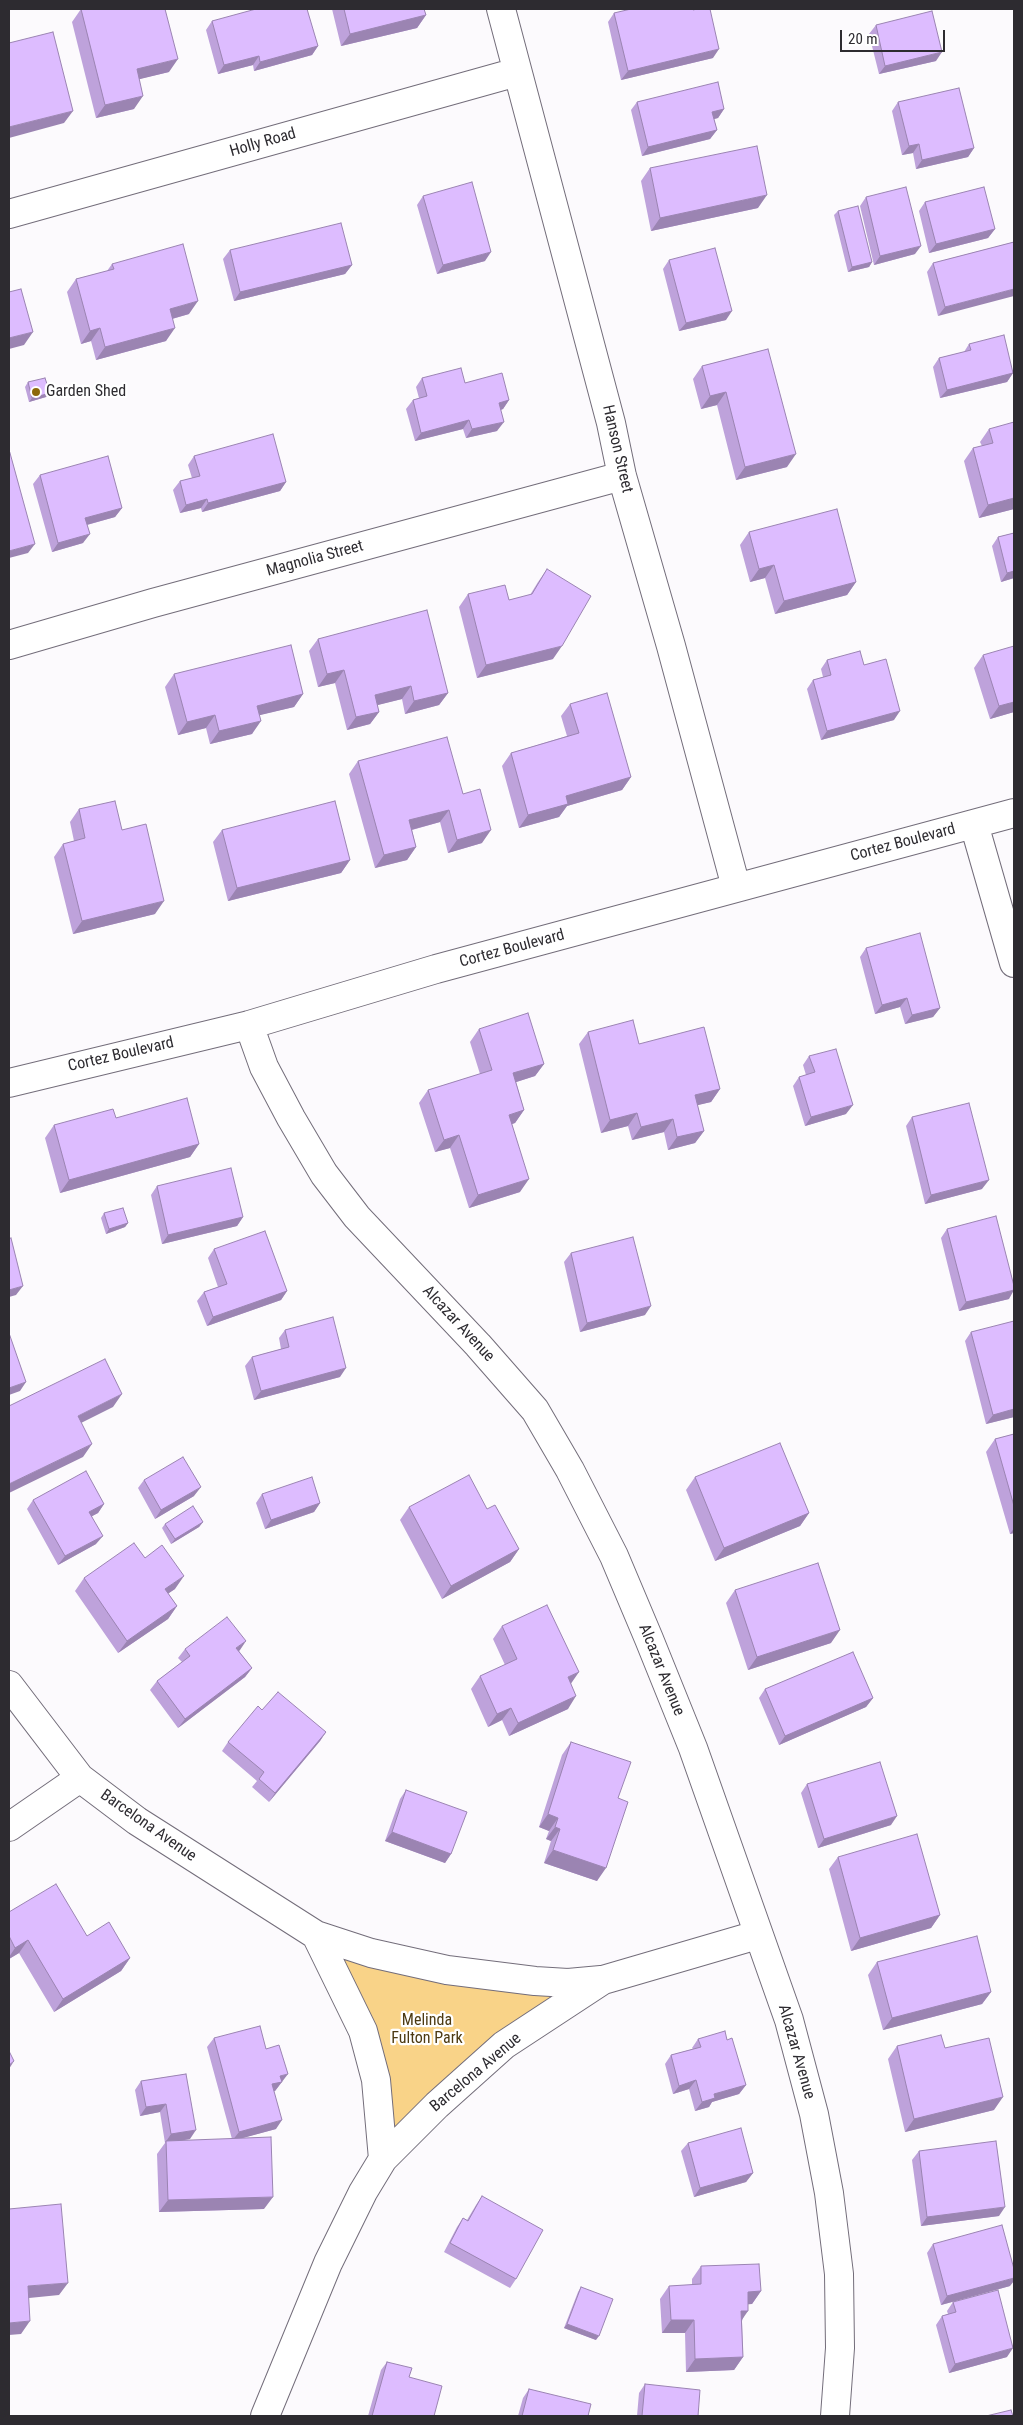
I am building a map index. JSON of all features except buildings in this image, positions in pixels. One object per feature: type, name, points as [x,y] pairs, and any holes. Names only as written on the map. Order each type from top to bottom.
[{"type":"street","name":"Hanson Street","points":[[501,9],[611,423],[622,476],[671,646],[736,887]]},
{"type":"street","name":"Holly Road","points":[[9,214],[517,72]]},
{"type":"street","name":"Magnolia Street","points":[[9,645],[622,476]]},
{"type":"street","name":"Cortez Boulevard","points":[[9,1083],[249,1025],[436,969],[1014,813]]},
{"type":"street","points":[[974,824],[1014,963]]},
{"type":"street","name":"Alcazar Avenue","points":[[249,1025],[264,1067],[324,1174],[357,1217],[478,1345],[535,1410],[570,1470],[614,1556],[649,1639],[693,1748],[757,1935],[789,2020],[814,2114],[829,2192],[839,2283],[840,2348],[835,2416]]},
{"type":"street","name":"Barcelona Avenue","points":[[9,1685],[80,1778],[137,1821],[257,1900],[316,1936],[371,1953],[447,1970],[535,1981],[568,1983],[603,1980],[757,1935]]},
{"type":"street","points":[[9,1826],[80,1778]]},
{"type":"street","points":[[316,1936],[363,2031],[376,2080],[383,2159]]},
{"type":"street","name":"Barcelona Avenue","points":[[265,2416],[328,2263],[363,2192],[383,2159],[437,2104],[504,2045],[603,1980]]},
{"type":"green space","name":"Melinda Fulton Park","points":[[316,1935],[568,1983],[383,2159],[376,2080]]},
{"type":"place","name":"Garden Shed","points":[[36,392]]}]
